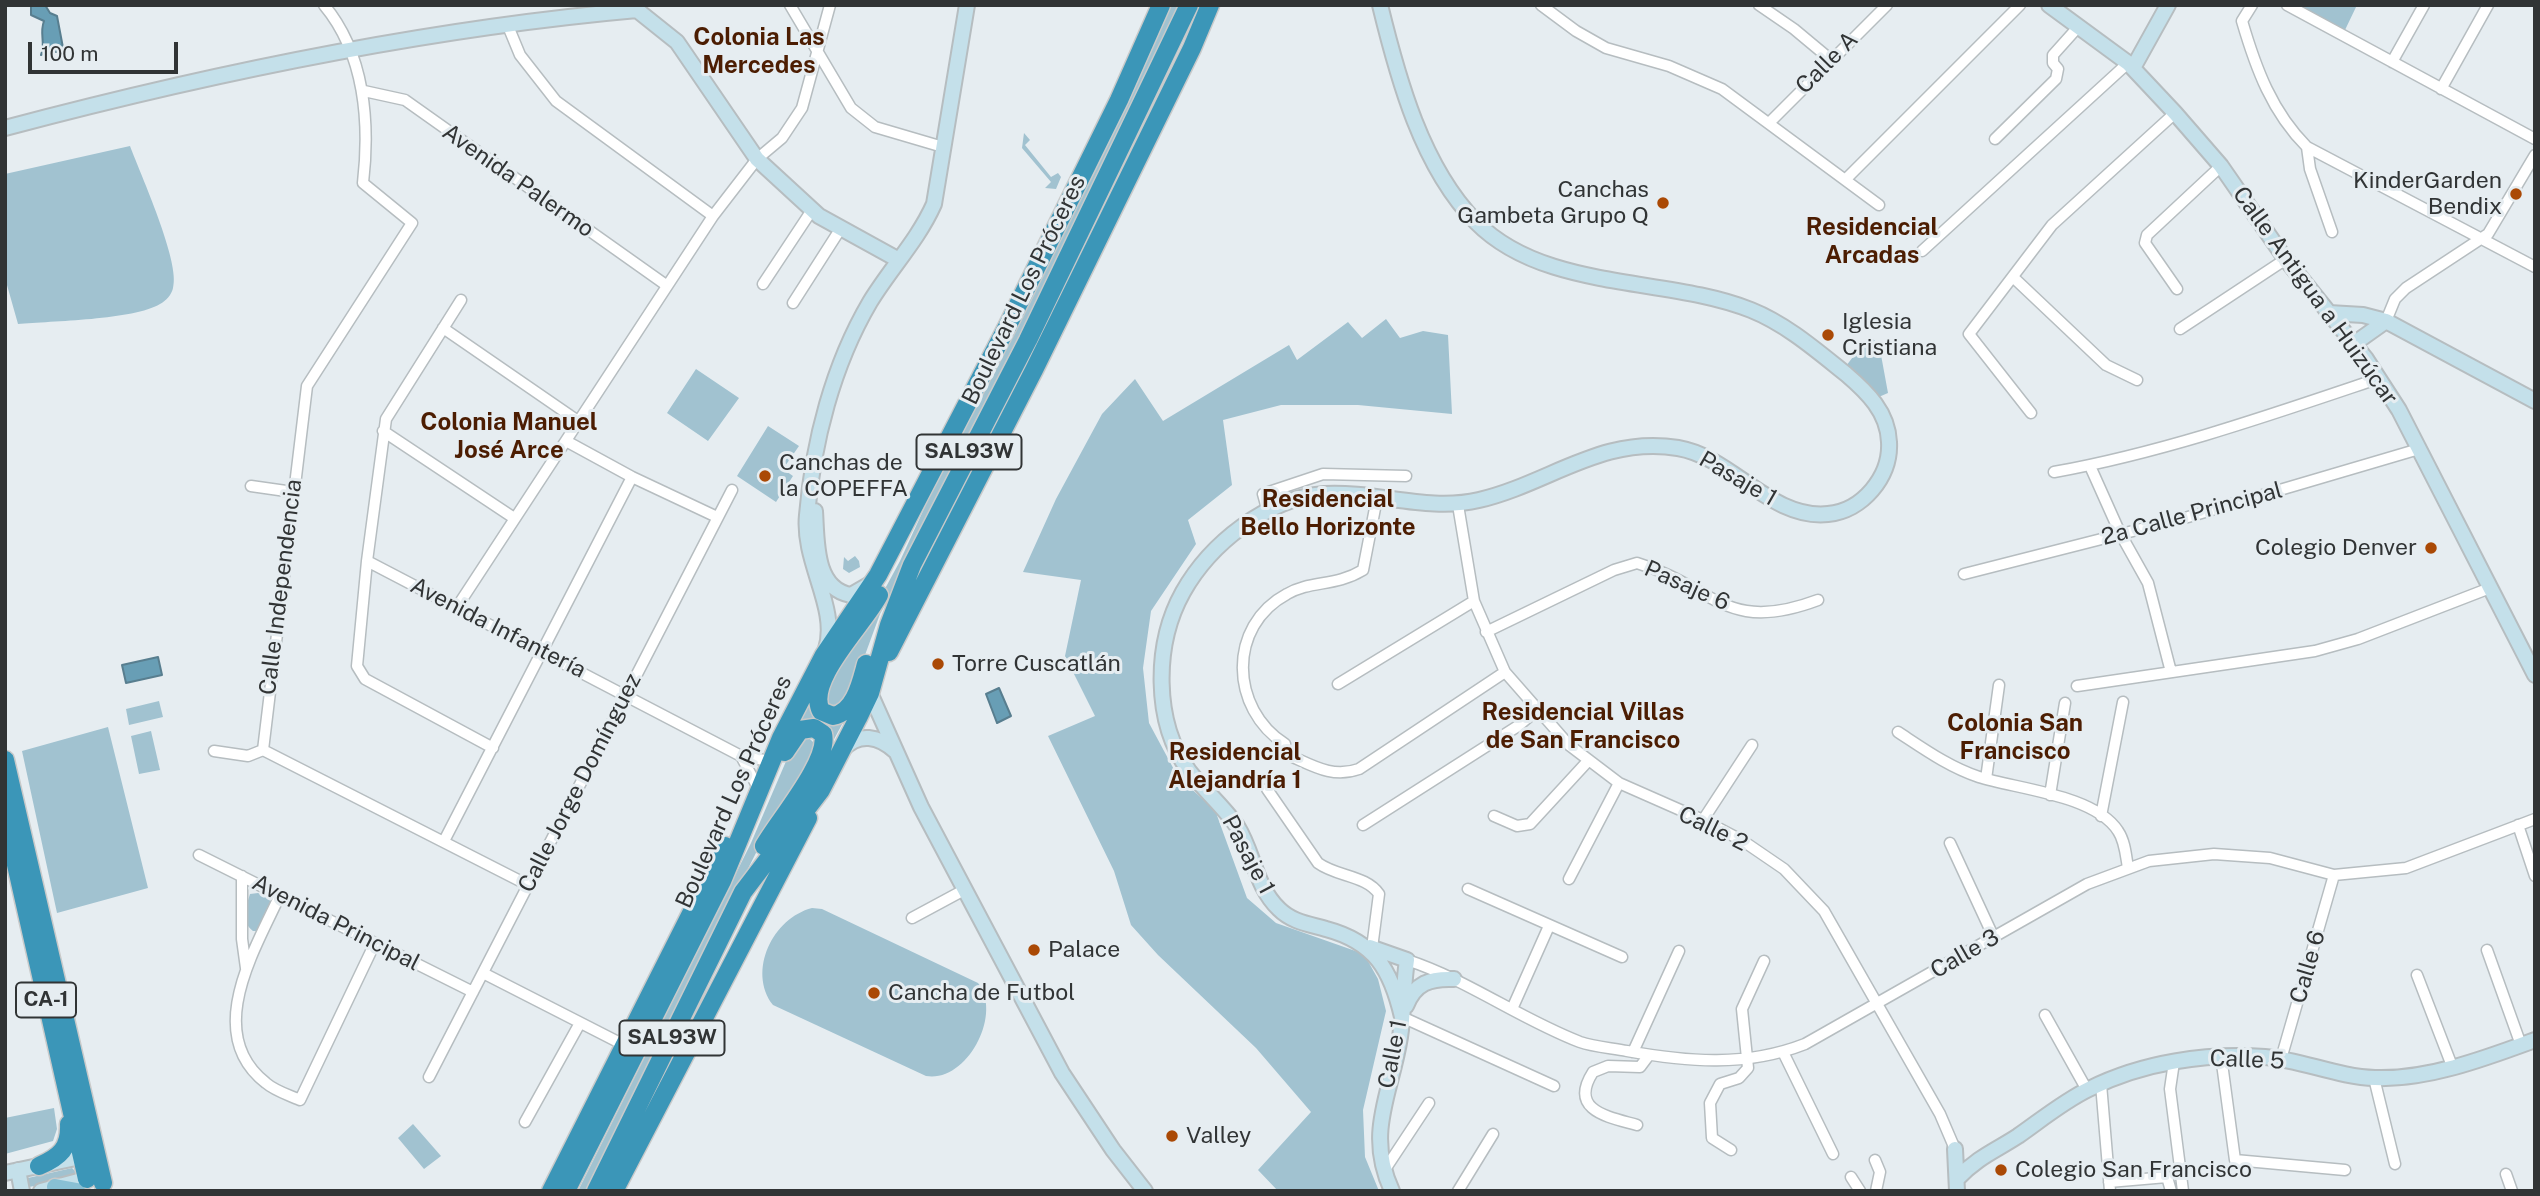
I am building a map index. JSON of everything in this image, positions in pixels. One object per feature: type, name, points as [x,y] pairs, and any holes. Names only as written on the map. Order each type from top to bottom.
[{"type":"highway","name":"Boulevard Los Próceres","points":[[564,1191],[722,881],[769,764],[824,655],[878,575],[1119,100],[1161,5]]},
{"type":"highway","name":"Boulevard Los Próceres","points":[[602,1189],[743,892],[821,790],[843,749],[870,693],[889,625],[912,565],[1002,391],[1189,5]]},
{"type":"highway","points":[[870,693],[1034,370],[1192,48],[1210,5]]},
{"type":"highway","points":[[1002,391],[1034,370]]},
{"type":"highway","points":[[912,565],[885,611],[852,701],[837,715],[824,713],[818,707],[818,690],[828,669],[877,600],[921,491]]},
{"type":"highway","points":[[722,881],[752,831],[789,744],[800,730],[814,727],[824,738],[823,750],[765,845],[743,892]]},
{"type":"highway","name":"CA-1","points":[[5,760],[17,842],[96,1186]]},
{"type":"highway","points":[[551,1191],[769,764]]},
{"type":"highway","points":[[602,1189],[821,790]]},
{"type":"highway","name":"CA-1","points":[[5,817],[17,842]]},
{"type":"highway","points":[[39,1166],[57,1157],[67,1146],[74,1093]]},
{"type":"highway","points":[[74,1093],[88,1109],[96,1186]]},
{"type":"main road","points":[[48,1189],[96,1186]]},
{"type":"street","points":[[324,5],[349,50],[363,91]]},
{"type":"street","points":[[790,5],[851,108],[875,127],[943,147]]},
{"type":"street","points":[[457,607],[713,216],[757,159],[782,138],[802,107],[819,55],[830,5]]},
{"type":"street","points":[[824,655],[830,629],[828,614],[806,544],[813,474],[830,398],[844,353],[898,259],[924,225],[933,205],[967,5]]},
{"type":"street","name":"Pasaje 1","points":[[1368,947],[1333,931],[1294,920],[1268,896],[1241,832],[1179,755],[1162,694],[1163,655],[1171,620],[1182,594],[1223,543],[1268,512],[1325,494],[1458,505],[1520,487],[1582,458],[1610,449],[1650,446],[1681,448],[1712,460],[1793,510],[1824,515],[1849,509],[1870,493],[1882,475],[1889,442],[1878,407],[1859,385],[1796,335],[1763,316],[1717,300],[1606,281],[1570,270],[1522,254],[1479,226],[1453,194],[1418,128],[1396,71],[1380,5]]},
{"type":"street","points":[[1541,5],[1576,31],[1606,48],[1695,76],[1722,89],[1879,205]]},
{"type":"street","points":[[1759,5],[1830,59]]},
{"type":"street","name":"Calle A","points":[[1770,122],[1886,5]]},
{"type":"street","points":[[1845,180],[2020,5]]},
{"type":"street","name":"Calle Antigua a Huizúcar","points":[[2049,5],[2131,65],[2175,113],[2221,166],[2286,259],[2355,343],[2380,378],[2419,449],[2535,675]]},
{"type":"street","points":[[1922,251],[2131,65],[2168,5]]},
{"type":"street","points":[[2252,5],[2242,21],[2254,63],[2279,116],[2307,147],[2535,267]]},
{"type":"street","points":[[2287,5],[2535,139]]},
{"type":"street","points":[[2392,62],[2424,5]]},
{"type":"street","points":[[2441,89],[2488,5]]},
{"type":"street","points":[[5,128],[156,90],[349,50],[553,18],[638,8],[677,42],[757,159],[813,210],[898,259]]},
{"type":"street","points":[[508,26],[520,55],[556,101],[713,216]]},
{"type":"street","points":[[1995,139],[2056,79],[2058,69],[2053,63],[2053,55],[2079,26]]},
{"type":"street","name":"Calle Independencia","points":[[263,750],[293,492],[310,380],[412,226],[411,219],[363,183],[367,149],[363,91]]},
{"type":"street","name":"Avenida Palermo","points":[[363,91],[405,100],[666,285]]},
{"type":"street","points":[[2031,412],[1969,334],[2052,225],[2175,113]]},
{"type":"street","points":[[2307,147],[2310,169],[2332,232]]},
{"type":"street","points":[[2355,343],[2386,321],[2395,299],[2406,288],[2482,239],[2494,228],[2535,155]]},
{"type":"street","points":[[2177,289],[2145,243],[2147,235],[2221,166]]},
{"type":"street","points":[[763,284],[813,210]]},
{"type":"street","points":[[793,303],[841,228]]},
{"type":"street","points":[[2180,329],[2286,259]]},
{"type":"street","points":[[2014,278],[2106,365],[2137,380]]},
{"type":"street","points":[[461,300],[392,406],[383,431],[366,561],[357,666],[359,674],[493,748]]},
{"type":"street","points":[[2329,313],[2363,315],[2386,321],[2535,401]]},
{"type":"street","points":[[443,328],[578,421]]},
{"type":"street","points":[[2054,471],[2090,466],[2248,423],[2380,378]]},
{"type":"street","points":[[383,431],[514,519]]},
{"type":"street","points":[[566,442],[717,517]]},
{"type":"street","name":"2a Calle Principal","points":[[1964,574],[2259,497],[2419,449]]},
{"type":"street","points":[[2090,466],[2120,533],[2148,583],[2171,672]]},
{"type":"street","points":[[813,474],[819,553],[826,578],[837,591],[851,595],[867,588],[878,575]]},
{"type":"street","points":[[1268,512],[1263,494],[1323,474],[1405,476]]},
{"type":"street","points":[[444,841],[632,477]]},
{"type":"street","points":[[251,486],[293,492]]},
{"type":"street","name":"Calle Jorge Domínguez","points":[[429,1077],[732,490]]},
{"type":"street","points":[[1284,744],[1267,731],[1246,697],[1240,671],[1248,639],[1262,614],[1275,600],[1299,588],[1336,583],[1363,570],[1377,498]]},
{"type":"street","name":"Calle 2","points":[[1458,505],[1474,601],[1505,672],[1536,711],[1588,761],[1619,783],[1743,841],[1784,869],[1824,911],[1940,1114],[1955,1149],[1957,1184]]},
{"type":"street","name":"Avenida Infantería","points":[[366,561],[542,650],[741,756],[769,764]]},
{"type":"street","name":"Pasaje 6","points":[[1486,632],[1614,570],[1637,563],[1732,609],[1781,612],[1818,600]]},
{"type":"street","points":[[2077,685],[2315,651],[2358,639],[2490,588]]},
{"type":"street","points":[[1338,684],[1474,601]]},
{"type":"street","points":[[1293,757],[1323,771],[1340,773],[1359,769],[1505,672]]},
{"type":"street","points":[[1986,779],[1999,685]]},
{"type":"street","points":[[870,693],[921,807],[1062,1073],[1113,1150],[1145,1191]]},
{"type":"street","points":[[2101,816],[2123,702]]},
{"type":"street","points":[[2050,795],[2065,703]]},
{"type":"street","points":[[1363,825],[1518,726],[1536,711]]},
{"type":"street","points":[[1898,732],[1950,765],[1986,779],[2050,795],[2101,816],[2118,831],[2128,868]]},
{"type":"street","points":[[843,749],[856,739],[871,738],[880,740],[898,754]]},
{"type":"street","points":[[1703,820],[1752,745]]},
{"type":"street","points":[[214,751],[248,756],[263,750],[528,885]]},
{"type":"street","points":[[741,756],[757,786]]},
{"type":"street","points":[[1494,816],[1517,826],[1530,824],[1588,761]]},
{"type":"street","points":[[1569,878],[1619,783]]},
{"type":"street","points":[[1268,789],[1318,863],[1329,871],[1372,884],[1379,894],[1368,947],[1391,978],[1402,1017],[1554,1086]]},
{"type":"street","name":"Calle 3","points":[[1407,960],[1454,979],[1583,1043],[1683,1060],[1748,1059],[1783,1052],[1877,1006],[2087,884],[2128,868],[2164,858],[2214,853],[2270,858],[2334,875],[2406,868],[2535,819]]},
{"type":"street","points":[[2518,824],[2535,876]]},
{"type":"street","points":[[1950,843],[1994,938]]},
{"type":"street","name":"Avenida Principal","points":[[199,855],[474,992]]},
{"type":"street","name":"Calle 6","points":[[2281,1059],[2334,875]]},
{"type":"street","points":[[242,876],[242,939],[246,968]]},
{"type":"street","points":[[1468,889],[1622,957]]},
{"type":"street","points":[[912,918],[964,890]]},
{"type":"street","points":[[280,895],[246,968],[237,999],[235,1038],[253,1072],[268,1086],[300,1100],[375,943]]},
{"type":"street","points":[[1512,1009],[1549,926]]},
{"type":"street","points":[[1368,947],[1407,960]]},
{"type":"street","points":[[2487,950],[2528,1043]]},
{"type":"street","points":[[1633,1052],[1679,951]]},
{"type":"street","name":"Calle 1","points":[[1392,1191],[1383,1171],[1378,1144],[1380,1121],[1401,1035],[1407,960]]},
{"type":"street","points":[[1731,1150],[1712,1138],[1710,1102],[1720,1084],[1747,1072],[1742,1009],[1764,961]]},
{"type":"street","points":[[484,973],[624,1045]]},
{"type":"street","points":[[2417,975],[2452,1066]]},
{"type":"street","points":[[1402,1017],[1411,993],[1420,985],[1438,979],[1454,979]]},
{"type":"street","points":[[2045,1016],[2094,1087],[2109,1186],[2167,1177],[2171,1191]]},
{"type":"street","points":[[525,1122],[580,1023]]},
{"type":"street","name":"Calle 5","points":[[1957,1184],[1976,1159],[2000,1147],[2094,1087],[2174,1062],[2221,1056],[2281,1059],[2374,1078],[2412,1076],[2528,1043]]},
{"type":"street","points":[[1783,1052],[1833,1154]]},
{"type":"street","points":[[1637,1125],[1597,1112],[1590,1107],[1585,1091],[1592,1072],[1608,1066],[1640,1067],[1649,1055]]},
{"type":"street","points":[[2221,1056],[2235,1160],[2345,1170]]},
{"type":"street","points":[[2174,1062],[2170,1089],[2183,1191]]},
{"type":"street","points":[[2374,1078],[2395,1164]]},
{"type":"street","points":[[1383,1171],[1429,1103]]},
{"type":"street","points":[[1458,1191],[1493,1134]]},
{"type":"street","points":[[1955,1149],[1976,1159]]},
{"type":"street","points":[[22,1191],[12,1171],[89,1156]]},
{"type":"street","points":[[1875,1160],[1880,1172],[1876,1191]]},
{"type":"street","points":[[2506,1174],[2512,1191]]},
{"type":"street","points":[[1851,1177],[1860,1191]]},
{"type":"shaded area","points":[[31,5],[45,5],[50,13],[57,16],[64,53],[49,51],[41,55],[44,21],[31,15]]},
{"type":"shaded area","points":[[1168,5],[1180,5],[1071,236],[880,614],[850,696],[837,706],[828,705],[824,686],[880,598],[900,561],[967,415]]},
{"type":"shaded area","points":[[2297,5],[2357,5],[2345,30]]},
{"type":"shaded area","points":[[1024,133],[1030,140],[1025,145],[1051,177],[1058,173],[1061,177],[1056,189],[1045,188],[1051,182],[1022,148]]},
{"type":"shaded area","points":[[130,146],[166,239],[174,276],[170,295],[160,304],[131,313],[92,319],[18,324],[5,278],[5,174]]},
{"type":"shaded area","points":[[1386,319],[1400,338],[1423,331],[1448,335],[1452,414],[1358,405],[1281,405],[1223,420],[1232,485],[1188,520],[1196,544],[1151,611],[1143,668],[1149,723],[1178,777],[1215,810],[1247,898],[1276,923],[1364,954],[1378,979],[1386,1011],[1363,1110],[1365,1157],[1379,1191],[1278,1191],[1258,1170],[1311,1112],[1256,1048],[1158,955],[1131,925],[1114,871],[1048,736],[1095,716],[1065,656],[1081,580],[1023,572],[1056,499],[1102,414],[1135,379],[1163,421],[1289,345],[1297,360],[1348,322],[1362,338]]},
{"type":"shaded area","points":[[1869,336],[1879,344],[1888,393],[1874,399],[1846,366]]},
{"type":"shaded area","points":[[696,369],[739,398],[708,441],[667,413]]},
{"type":"shaded area","points":[[768,426],[799,446],[783,469],[793,476],[776,502],[737,476]]},
{"type":"shaded area","points":[[855,556],[860,567],[849,573],[843,569],[844,557],[848,561]]},
{"type":"shaded area","points":[[158,657],[162,675],[126,683],[122,665]]},
{"type":"shaded area","points":[[999,688],[1011,716],[997,723],[986,694]]},
{"type":"shaded area","points":[[810,695],[815,714],[847,715],[832,743],[795,726]]},
{"type":"shaded area","points":[[159,701],[163,717],[129,725],[126,709]]},
{"type":"shaded area","points":[[108,727],[148,888],[57,913],[22,751]]},
{"type":"shaded area","points":[[151,731],[160,770],[139,774],[131,736]]},
{"type":"shaded area","points":[[808,737],[815,744],[816,750],[761,843],[585,1191],[578,1191],[751,843],[790,752],[803,738]]},
{"type":"shaded area","points":[[258,893],[271,900],[271,906],[259,931],[253,931],[246,923],[245,914],[250,894]]},
{"type":"shaded area","name":"Cancha de Futbol","points":[[812,908],[822,909],[978,983],[985,996],[986,1012],[977,1044],[967,1058],[955,1069],[941,1075],[926,1076],[773,1005],[763,977],[768,948],[786,923]]},
{"type":"shaded area","points":[[54,1108],[57,1129],[53,1141],[5,1154],[5,1118]]},
{"type":"shaded area","points":[[413,1124],[441,1156],[424,1169],[398,1138]]},
{"type":"shaded area","points":[[72,1168],[76,1172],[75,1178],[29,1187],[26,1184],[28,1178]]},
{"type":"place","name":"KinderGarden Bendix","points":[[2516,194]]},
{"type":"place","name":"Canchas Gambeta Grupo Q","points":[[1663,203]]},
{"type":"place","name":"Iglesia Cristiana","points":[[1828,335]]},
{"type":"place","name":"Canchas de la COPEFFA","points":[[765,476]]},
{"type":"place","name":"Colegio Denver","points":[[2431,548]]},
{"type":"place","name":"Torre Cuscatlán","points":[[938,664]]},
{"type":"place","name":"Palace","points":[[1034,950]]},
{"type":"place","name":"Cancha de Futbol","points":[[874,993]]},
{"type":"place","name":"Valley","points":[[1172,1136]]},
{"type":"place","name":"Colegio San Francisco","points":[[2001,1170]]},
{"type":"district","name":"Colonia Las Mercedes","points":[[759,52]]},
{"type":"district","name":"Residencial Arcadas","points":[[1872,242]]},
{"type":"district","name":"Colonia Manuel José Arce","points":[[509,437]]},
{"type":"district","name":"Residencial Bello Horizonte","points":[[1328,514]]},
{"type":"district","name":"Residencial Villas de San Francisco","points":[[1583,727]]},
{"type":"district","name":"Colonia San Francisco","points":[[2015,738]]},
{"type":"district","name":"Residencial Alejandría 1","points":[[1235,767]]}]
